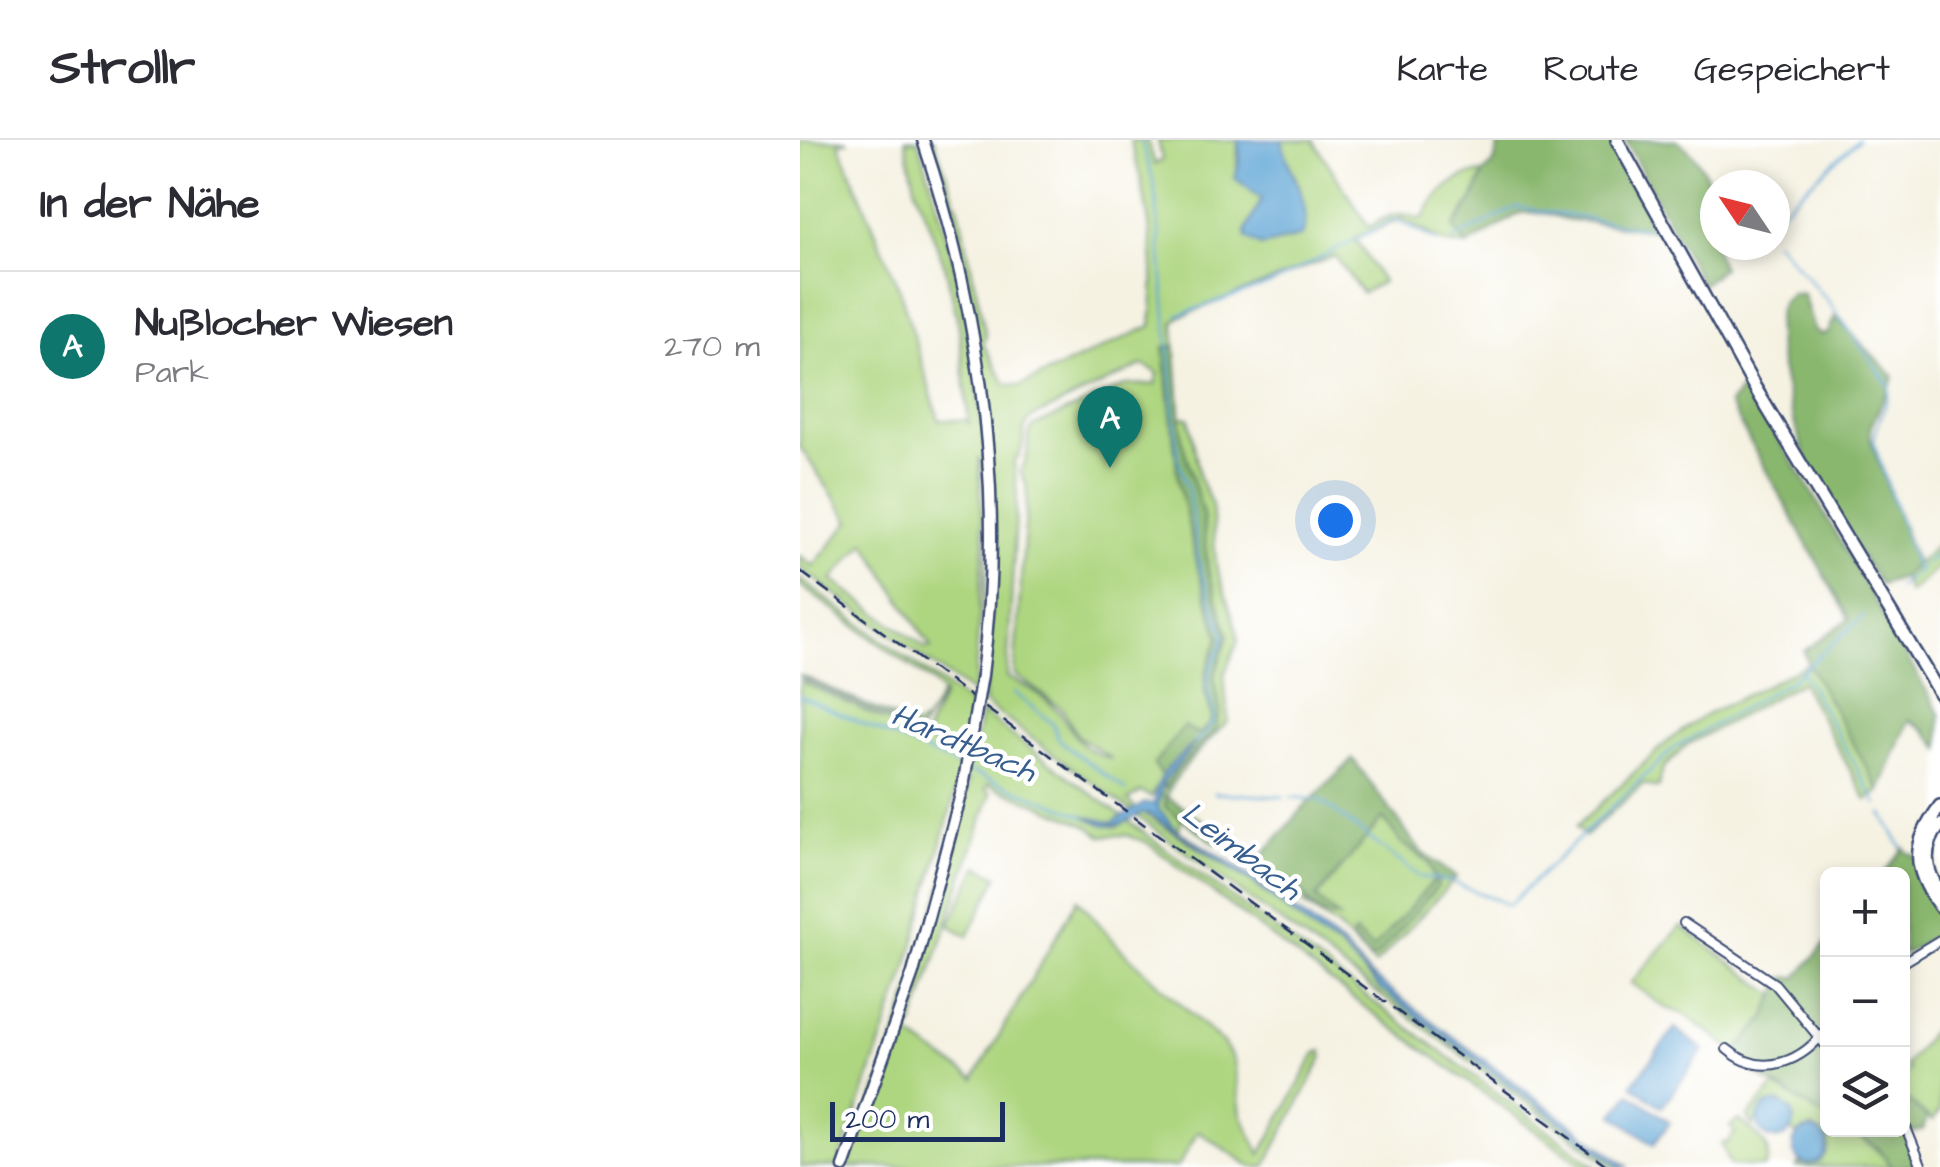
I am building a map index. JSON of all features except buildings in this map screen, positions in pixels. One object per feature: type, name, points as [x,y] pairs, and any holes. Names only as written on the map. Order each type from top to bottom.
[{"type":"main road","points":[[1617,140],[1764,402],[1940,694]]},
{"type":"main road","points":[[1940,806],[1922,837],[1918,862],[1924,884],[1940,907]]},
{"type":"main road","points":[[1940,825],[1932,836],[1926,859],[1940,892]]},
{"type":"street","points":[[844,1167],[913,973],[963,787],[982,675],[991,542],[982,397],[963,282],[923,140]]},
{"type":"street","points":[[1684,923],[1774,984],[1804,1023],[1820,1036]]},
{"type":"street","points":[[1910,959],[1940,940]]},
{"type":"street","points":[[1727,1049],[1741,1059],[1780,1064],[1797,1058],[1820,1040]]},
{"type":"street","points":[[1910,1137],[1922,1167]]},
{"type":"green space","points":[[800,140],[848,140],[839,144],[899,288],[939,420],[969,423],[959,327],[946,269],[916,190],[905,140],[918,140],[946,233],[968,329],[982,426],[987,495],[979,457],[984,542],[974,695],[800,568],[800,556],[813,566],[850,521],[800,447]],"holes":[[[865,542],[931,648],[927,649],[832,580]]]},
{"type":"green space","points":[[928,140],[934,140],[959,210],[986,336],[983,344],[1006,384],[1020,386],[1151,326],[1150,232],[1130,140],[1147,140],[1155,164],[1162,160],[1158,140],[1238,140],[1237,168],[1262,198],[1246,231],[1261,246],[1293,239],[1306,219],[1300,187],[1284,155],[1282,140],[1313,140],[1369,227],[1393,215],[1419,219],[1448,186],[1465,176],[1483,174],[1475,196],[1454,226],[1467,246],[1447,244],[1402,219],[1355,238],[1382,282],[1362,293],[1335,256],[1174,322],[1179,417],[1189,418],[1200,479],[1212,505],[1216,565],[1238,641],[1224,675],[1228,721],[1188,763],[1166,797],[1165,807],[1181,819],[1179,832],[1158,810],[1159,797],[1163,796],[1157,786],[1151,797],[1141,792],[1128,800],[1135,808],[1131,811],[984,703],[995,542],[973,321],[949,209]],"holes":[[[1143,365],[1158,373],[1155,384],[1126,385],[1034,426],[1020,471],[1027,500],[1014,674],[1061,708],[1078,736],[1112,759],[1090,750],[1077,738],[1049,702],[1007,677],[1017,496],[1014,461],[1021,452],[1031,418]]]},
{"type":"green space","points":[[1500,140],[1612,140],[1663,231],[1565,219],[1541,212],[1520,213],[1467,246],[1454,227],[1475,196],[1483,174],[1494,163]]},
{"type":"green space","points":[[1625,140],[1676,140],[1703,169],[1700,260],[1719,260],[1722,268],[1702,285]]},
{"type":"green space","points":[[1791,293],[1803,294],[1814,330],[1821,335],[1828,333],[1835,316],[1894,377],[1870,428],[1916,564],[1902,578],[1880,585],[1834,515],[1811,471],[1785,387],[1777,339],[1781,304]]},
{"type":"green space","points":[[1173,346],[1182,441],[1203,515],[1208,570],[1228,635],[1214,677],[1220,710],[1215,730],[1176,771],[1165,789],[1163,781],[1187,751],[1163,777],[1154,764],[1184,726],[1199,734],[1212,717],[1205,691],[1206,672],[1219,637],[1199,572],[1178,479],[1164,347]]},
{"type":"green space","points":[[1744,386],[1806,482],[1940,714],[1940,749],[1925,730],[1909,720],[1880,791],[1808,664],[1804,651],[1849,619],[1729,404]]},
{"type":"green space","points":[[1940,542],[1940,566],[1909,593],[1902,578]]},
{"type":"green space","points":[[800,579],[972,706],[964,755],[924,737],[944,694],[926,721],[942,693],[800,585]]},
{"type":"green space","points":[[1808,664],[1880,791],[1867,800],[1801,682],[1685,746],[1663,768],[1658,788],[1643,784],[1585,836],[1576,827],[1667,742],[1700,718]]},
{"type":"green space","points":[[800,675],[915,727],[926,721],[918,733]]},
{"type":"green space","points":[[800,681],[972,760],[981,712],[1123,817],[1112,823],[1088,817],[1116,827],[1128,821],[1598,1167],[1586,1167],[1146,842],[1127,835],[1101,836],[1087,825],[988,784],[986,790],[991,793],[913,1026],[906,1033],[974,1079],[1078,899],[1119,947],[1223,1043],[1234,1061],[1241,1114],[1261,1154],[1316,1053],[1322,1051],[1323,1057],[1265,1167],[1252,1167],[1198,1131],[1178,1167],[848,1167],[930,928],[969,781],[959,779],[906,972],[838,1167],[800,1167]]},
{"type":"green space","points":[[1353,759],[1421,852],[1456,877],[1453,881],[1436,880],[1438,886],[1371,959],[1351,939],[1355,933],[1373,949],[1435,879],[1429,863],[1401,842],[1383,818],[1316,898],[1339,918],[1312,907],[1301,890],[1288,880],[1282,886],[1264,873],[1260,858]]},
{"type":"green space","points":[[1166,796],[1222,834],[1216,844],[1165,807]]},
{"type":"green space","points":[[1143,813],[1255,884],[1339,947],[1379,988],[1623,1167],[1614,1167],[1137,816]]},
{"type":"green space","points":[[1382,817],[1402,842],[1429,863],[1435,879],[1453,881],[1375,965],[1337,927],[1262,876],[1264,873],[1282,885],[1288,879],[1298,884],[1309,907]]},
{"type":"green space","points":[[1904,848],[1915,855],[1928,898],[1940,913],[1940,933],[1910,951],[1910,867],[1889,867]]},
{"type":"green space","points":[[978,866],[998,876],[968,936],[949,925]]},
{"type":"green space","points":[[1681,926],[1775,995],[1765,1018],[1736,1052],[1686,1015],[1664,1007],[1631,983]]},
{"type":"green space","points":[[1820,950],[1820,1030],[1814,1037],[1820,1044],[1820,1114],[1737,1062],[1736,1052],[1765,1018],[1784,978],[1797,977]]},
{"type":"green space","points":[[1940,1020],[1940,1111],[1932,1121],[1910,1102],[1910,1059]]},
{"type":"green space","points":[[1775,1086],[1820,1114],[1820,1134],[1812,1128],[1796,1135],[1792,1131],[1793,1112],[1780,1102],[1764,1106],[1753,1127],[1748,1117]]},
{"type":"green space","points":[[1910,1102],[1927,1117],[1923,1130],[1910,1133]]},
{"type":"green space","points":[[1740,1120],[1766,1147],[1765,1167],[1731,1165],[1722,1145],[1735,1133],[1730,1126]]},
{"type":"green space","points":[[1824,1137],[1864,1140],[1892,1167],[1797,1167],[1800,1163],[1822,1160],[1828,1140]]},
{"type":"green space","points":[[1859,1137],[1907,1137],[1917,1167],[1892,1167],[1878,1148]]},
{"type":"water","points":[[1238,140],[1282,140],[1303,199],[1302,236],[1261,246],[1247,238],[1246,231],[1262,199],[1235,178],[1240,158]]},
{"type":"water","points":[[1196,742],[1162,783],[1158,809],[1177,830],[1236,866],[1342,945],[1372,977],[1629,1167],[1619,1165],[1379,988],[1339,947],[1255,884],[1150,814],[1142,813],[1112,826],[1082,815],[1112,823],[1145,803],[1155,804],[1162,777]]},
{"type":"water","points":[[1675,1028],[1704,1050],[1662,1107],[1632,1085]]},
{"type":"water","points":[[1630,1093],[1670,1122],[1654,1144],[1614,1115]]},
{"type":"water","points":[[1776,1103],[1788,1109],[1794,1121],[1788,1133],[1776,1139],[1764,1133],[1758,1121],[1764,1109]]},
{"type":"water","points":[[1803,1131],[1817,1131],[1826,1140],[1826,1154],[1817,1163],[1803,1163],[1794,1154],[1794,1140]]},
{"type":"waterway","name":"Leimbach","points":[[1141,140],[1157,208],[1178,459],[1188,489],[1200,569],[1224,635],[1207,685],[1213,721],[1196,742]]},
{"type":"waterway","points":[[1790,201],[1858,140]]},
{"type":"waterway","points":[[1452,240],[1517,207],[1649,229]]},
{"type":"waterway","points":[[1178,315],[1273,283],[1394,219],[1437,241]]},
{"type":"waterway","points":[[1790,258],[1828,301],[1889,385],[1874,444],[1917,571]]},
{"type":"waterway","points":[[1898,588],[1940,551]]},
{"type":"waterway","points":[[1291,797],[1320,800],[1420,877],[1450,881],[1509,905],[1674,748],[1793,679],[1865,615]]},
{"type":"waterway","points":[[1802,672],[1877,804]]},
{"type":"waterway","name":"Leimbach","points":[[1013,692],[1053,724],[1058,738],[1070,749],[1126,790]]},
{"type":"waterway","name":"Hardtbach","points":[[800,696],[963,768]]},
{"type":"waterway","name":"Hardtbach","points":[[971,772],[1084,816]]},
{"type":"waterway","points":[[1215,793],[1284,797]]},
{"type":"waterway","points":[[1882,813],[1902,848]]},
{"type":"railway","points":[[800,571],[1609,1167]]},
{"type":"place","name":"Nußlocher Wiesen","points":[[1110,468]]}]
